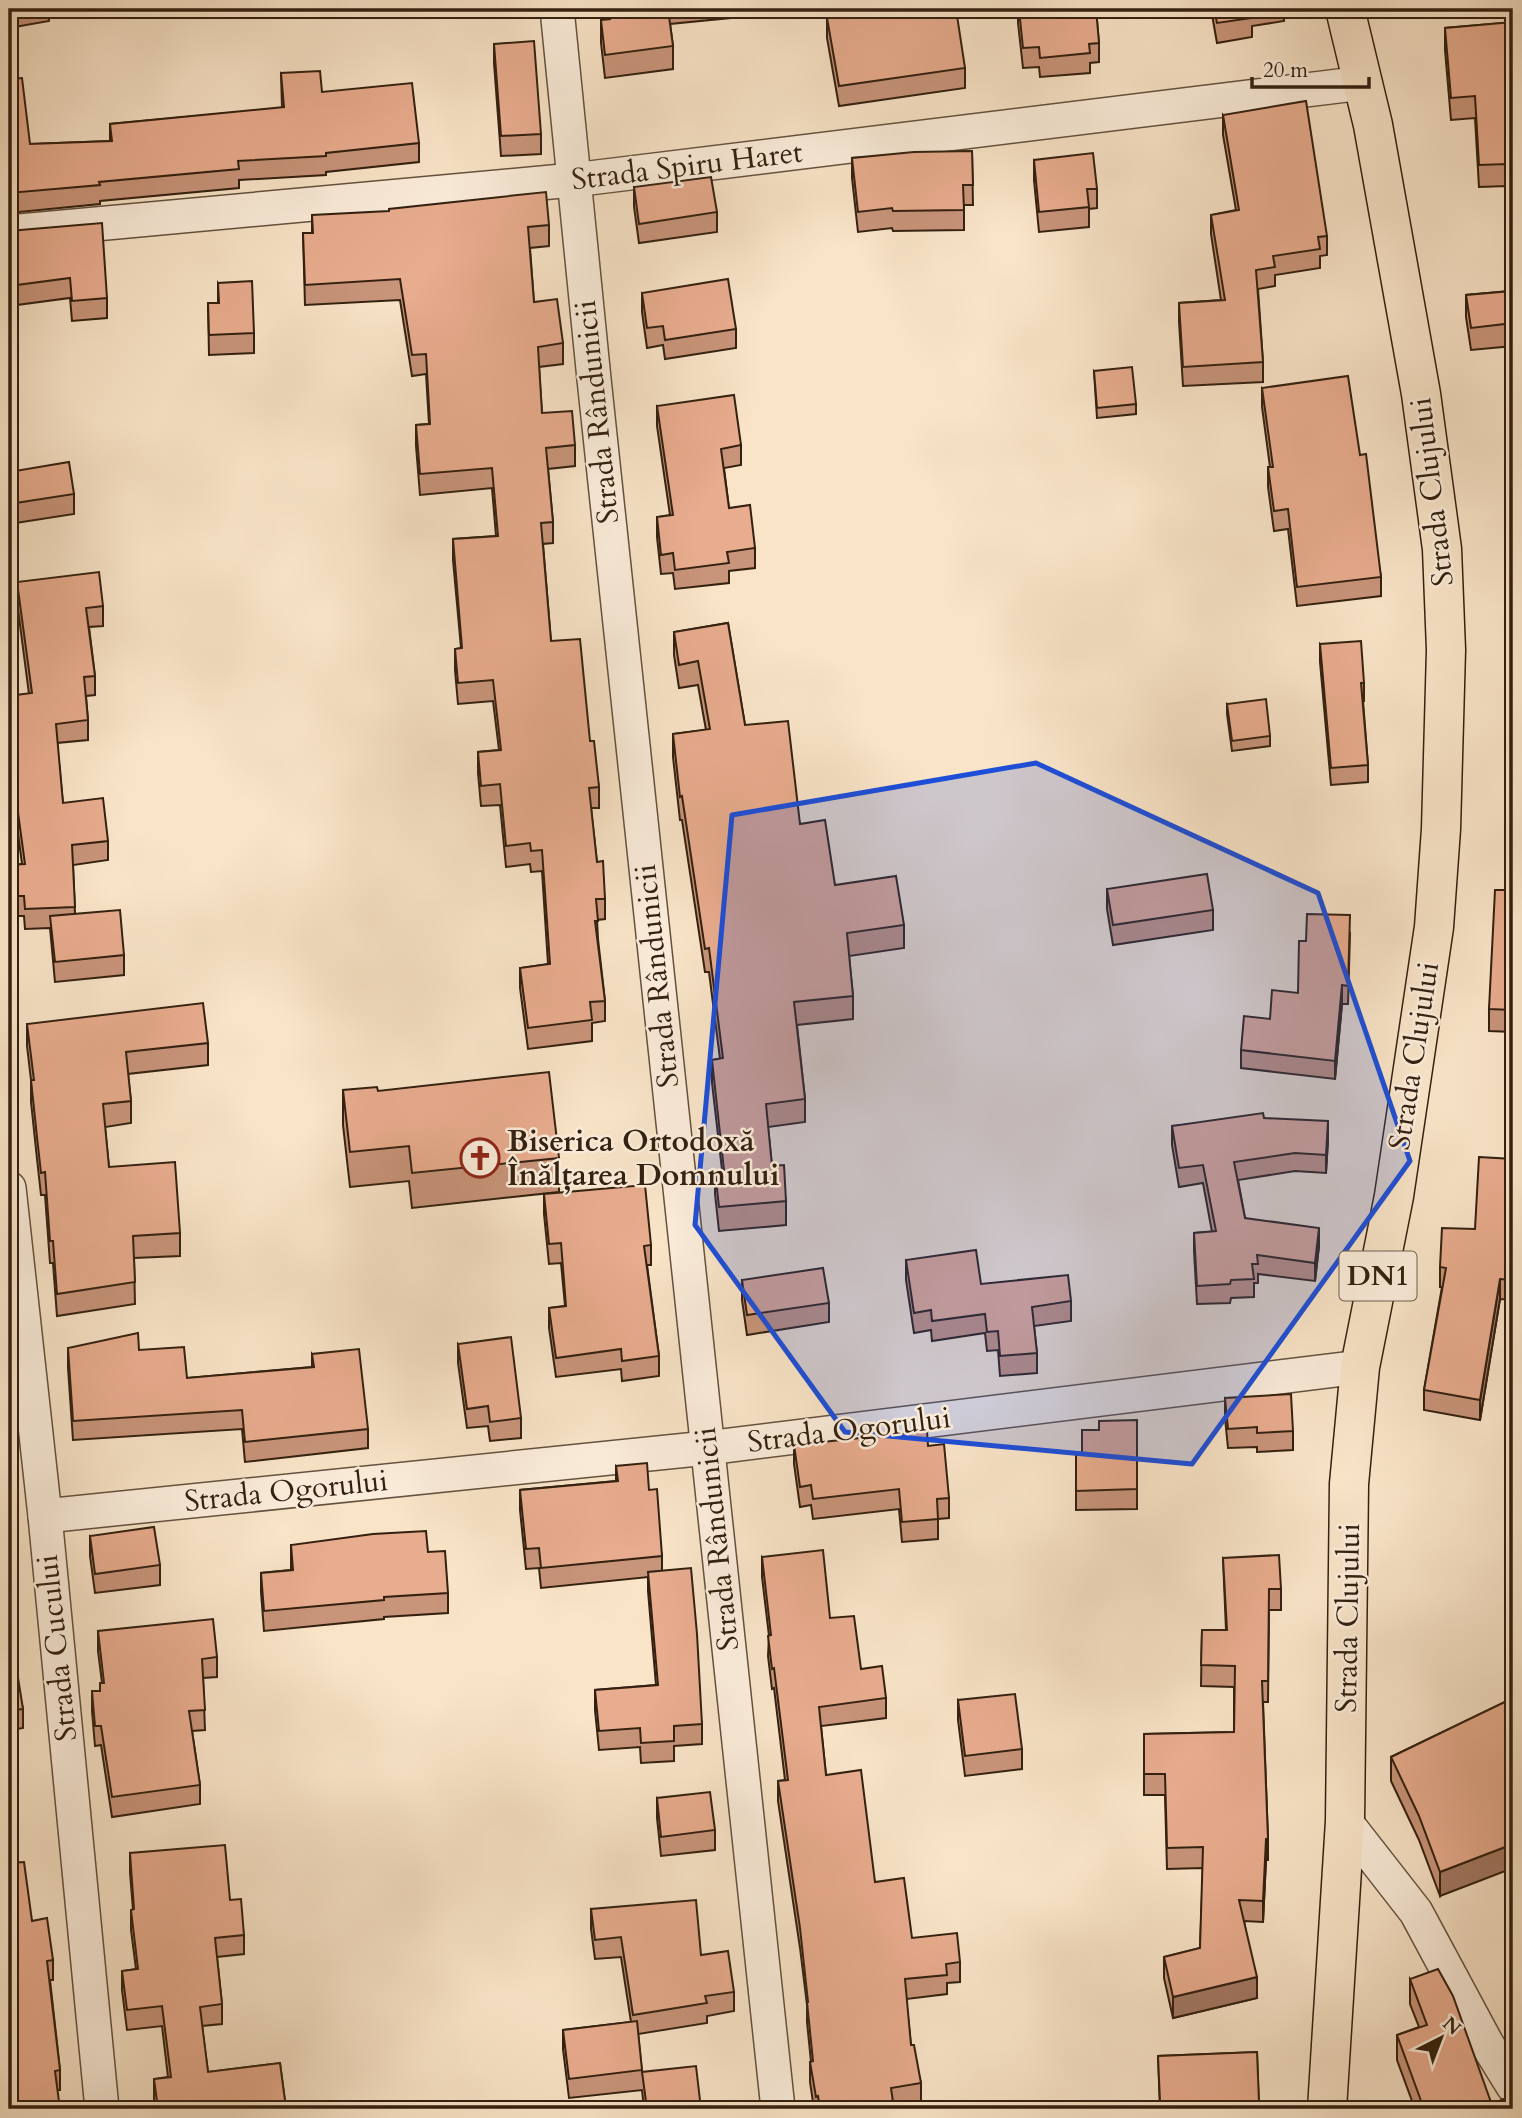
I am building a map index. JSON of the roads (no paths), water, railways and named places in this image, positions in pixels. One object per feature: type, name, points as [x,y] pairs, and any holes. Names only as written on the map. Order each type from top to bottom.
[{"type":"main road","name":"Strada Clujului","points":[[1327,2109],[1345,1821],[1349,1484],[1360,1367],[1394,1196],[1434,927],[1441,829],[1446,650],[1442,549],[1425,417],[1398,261],[1363,83],[1345,9]]},
{"type":"street","name":"Strada Rândunicii","points":[[557,9],[778,2109]]},
{"type":"street","name":"Strada Spiru Haret","points":[[9,232],[573,180],[1363,83]]},
{"type":"street","name":"Strada Cucului","points":[[9,1188],[45,1517],[102,2109]]},
{"type":"street","name":"Strada Ogorului","points":[[45,1517],[707,1448],[1360,1367]]},
{"type":"street","points":[[1345,1821],[1416,1912],[1487,2044],[1513,2086]]},
{"type":"place","name":"Biserica Ortodoxă Înălțarea Domnului","points":[[480,1158]]}]
